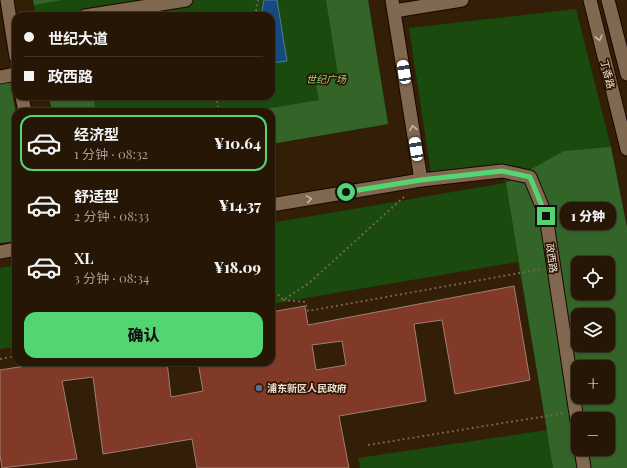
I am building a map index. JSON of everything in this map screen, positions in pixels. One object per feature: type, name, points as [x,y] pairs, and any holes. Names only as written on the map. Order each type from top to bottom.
[{"type":"street","points":[[7,0],[9,29],[12,41]]},
{"type":"street","points":[[110,12],[186,0]]},
{"type":"street","points":[[275,204],[421,180],[393,5],[462,0]]},
{"type":"street","name":"丁香路","points":[[590,0],[625,129],[627,149]]},
{"type":"street","name":"丁香路","points":[[608,0],[627,74]]},
{"type":"street","points":[[0,77],[12,75]]},
{"type":"street","name":"政西路","points":[[421,180],[502,171],[530,177],[546,216],[576,411]]},
{"type":"street","points":[[0,252],[12,250]]},
{"type":"street","points":[[582,456],[584,468]]},
{"type":"path","points":[[256,12],[258,0]]},
{"type":"path","points":[[283,300],[309,283],[405,196]]},
{"type":"path","points":[[275,291],[283,300],[306,302],[308,311],[553,267]]},
{"type":"path","points":[[0,358],[12,356]]},
{"type":"path","points":[[368,445],[576,411]]},
{"type":"green space","name":"世纪广场","points":[[33,0],[368,0],[388,124],[275,143],[275,108],[51,108],[50,100],[275,100],[275,12],[35,12]]},
{"type":"green space","points":[[33,0],[62,0],[34,5]]},
{"type":"green space","points":[[326,0],[368,0],[388,124],[275,143],[275,108],[272,108],[319,100],[315,79],[338,75]]},
{"type":"green space","points":[[576,9],[611,147],[627,228],[627,468],[360,468],[358,458],[547,430],[518,262],[275,303],[275,222],[505,183],[500,166],[431,174],[409,28]]},
{"type":"green space","points":[[10,81],[12,100],[13,100],[15,108],[12,108],[12,242],[0,243],[0,83]]},
{"type":"green space","points":[[50,100],[94,100],[95,108],[51,108]]},
{"type":"green space","points":[[611,147],[627,228],[627,468],[553,468],[506,183],[564,151]]},
{"type":"green space","points":[[12,266],[12,348],[0,349],[0,268]]},
{"type":"water","points":[[264,0],[277,0],[287,61],[275,62],[275,12],[262,12]]},
{"type":"building","points":[[514,286],[530,380],[455,394],[442,320],[414,324],[426,401],[339,416],[349,468],[197,468],[192,439],[103,454],[93,377],[62,381],[77,459],[2,468],[0,455],[0,370],[25,366],[167,366],[171,397],[203,391],[199,366],[275,366],[275,311],[305,306],[308,325]],"holes":[[[342,341],[346,365],[316,370],[312,345]]]},
{"type":"place","name":"浦东新区人民政府","points":[[259,388]]},
{"type":"route","points":[[346,192],[421,180],[502,171],[530,177],[546,216]]}]
